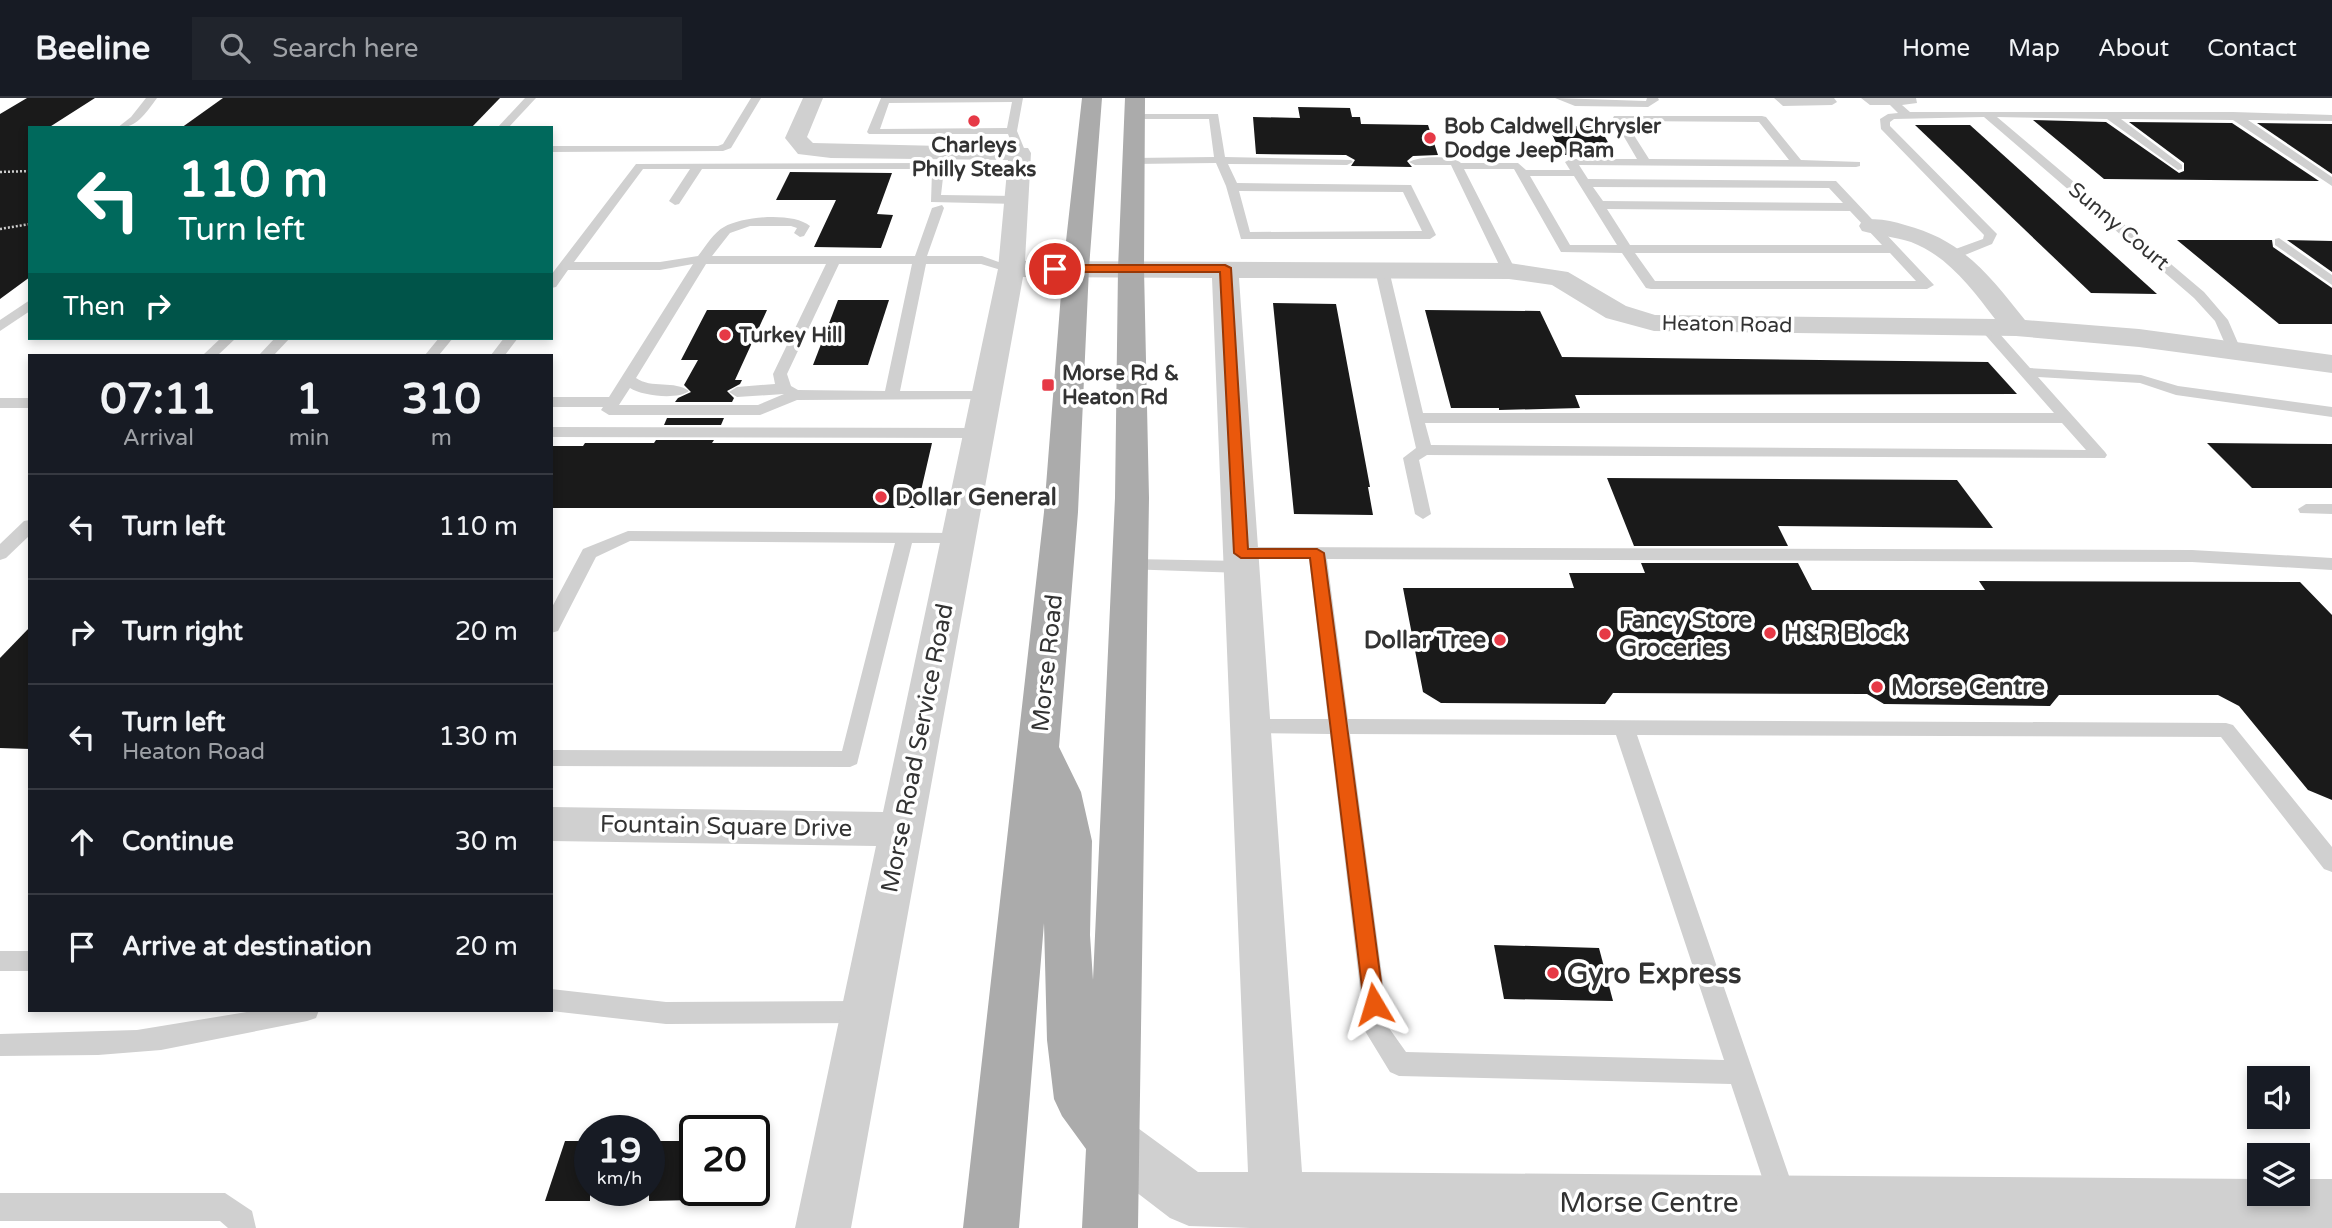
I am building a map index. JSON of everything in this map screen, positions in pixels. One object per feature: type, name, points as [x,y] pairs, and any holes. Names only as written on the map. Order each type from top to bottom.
[{"type":"main road","name":"Morse Road","points":[[991,1228],[1061,512],[1076,268],[1092,98]]},
{"type":"main road","points":[[1110,1228],[1131,565],[1131,270],[1135,107]]},
{"type":"main road","points":[[1038,747],[1060,792],[1070,841],[1067,935],[1072,1040],[1080,1099],[1112,1141]]},
{"type":"street","points":[[813,98],[796,138],[806,149],[831,151],[1016,142]]},
{"type":"street","name":"Morse Road Service Road","points":[[823,1228],[1012,269],[1017,200],[1016,142]]},
{"type":"street","points":[[1871,226],[1926,239],[1955,254],[2016,328]]},
{"type":"street","points":[[1225,268],[1277,1214]]},
{"type":"street","name":"Heaton Road","points":[[1131,270],[1225,268],[1509,271],[1559,278],[1616,312],[1654,323],[1694,326],[2016,328],[2139,338],[2332,365]]},
{"type":"street","points":[[1012,269],[1131,270]]},
{"type":"street","name":"Fountain Square Drive","points":[[553,824],[901,829]]},
{"type":"street","name":"Morse Centre","points":[[1112,1141],[1189,1199],[1277,1214],[1789,1215],[2332,1206]]},
{"type":"lane","points":[[125,126],[135,119],[152,98]]},
{"type":"lane","points":[[504,126],[531,98]]},
{"type":"lane","points":[[553,149],[719,149],[727,146],[756,98]]},
{"type":"lane","points":[[1560,98],[1575,103],[1609,101],[1648,104],[1654,100],[1652,98]]},
{"type":"lane","points":[[1779,98],[1783,103],[1832,102],[1828,98]]},
{"type":"lane","points":[[1866,98],[1870,102],[1913,102],[1909,98]]},
{"type":"lane","points":[[886,99],[1018,99],[1016,142],[873,131],[886,99]]},
{"type":"lane","points":[[1894,102],[1906,114]]},
{"type":"lane","points":[[1135,107],[1214,116],[1220,160],[1226,171],[1245,236],[1430,236],[1407,188],[1231,187]]},
{"type":"lane","name":"Sunny Court","points":[[1987,114],[2199,295],[2221,320],[2234,350]]},
{"type":"lane","points":[[1955,254],[1988,241],[1991,234],[1885,127],[1884,121],[1892,116],[2109,114],[2332,118]]},
{"type":"lane","points":[[2109,114],[2178,167]]},
{"type":"lane","points":[[2233,115],[2332,182]]},
{"type":"lane","points":[[1646,162],[1618,118],[1762,119],[1798,164]]},
{"type":"lane","points":[[1133,161],[1347,162]]},
{"type":"lane","points":[[1415,162],[1455,162],[1509,271]]},
{"type":"lane","points":[[1522,173],[1581,178],[1832,184],[1927,285],[1651,285],[1626,249],[1599,205],[1581,178],[1571,162],[1856,164]]},
{"type":"lane","points":[[553,281],[640,166],[930,166],[938,169],[936,199],[1017,200]]},
{"type":"lane","points":[[675,201],[698,166]]},
{"type":"lane","points":[[1458,166],[1518,166],[1566,249],[1893,249]]},
{"type":"lane","points":[[1599,205],[1853,207]]},
{"type":"lane","points":[[892,395],[920,259],[938,208]]},
{"type":"lane","points":[[788,259],[804,226],[792,222],[749,222],[726,230],[702,260],[609,410],[760,410],[790,391]]},
{"type":"lane","points":[[2279,242],[2332,281]]},
{"type":"lane","points":[[790,391],[780,374],[835,259]]},
{"type":"lane","points":[[565,266],[660,266],[685,260],[920,259],[982,260],[1012,269]]},
{"type":"lane","points":[[1382,270],[1424,450]]},
{"type":"lane","points":[[0,327],[28,306]]},
{"type":"lane","points":[[1423,514],[1411,458],[1424,450],[2099,456],[1986,327]]},
{"type":"lane","points":[[211,354],[227,340]]},
{"type":"lane","points":[[267,354],[281,340]]},
{"type":"lane","points":[[433,354],[444,340]]},
{"type":"lane","points":[[499,354],[509,340]]},
{"type":"lane","points":[[2025,372],[2141,379],[2176,390],[2332,412]]},
{"type":"lane","points":[[627,379],[640,388],[681,391]]},
{"type":"lane","points":[[737,392],[892,395],[983,414]]},
{"type":"lane","points":[[553,401],[613,402]]},
{"type":"lane","points":[[0,403],[28,403]]},
{"type":"lane","points":[[553,432],[983,414]]},
{"type":"lane","points":[[1417,418],[2066,418]]},
{"type":"lane","points":[[2306,509],[2332,509]]},
{"type":"lane","points":[[0,554],[28,528]]},
{"type":"lane","points":[[553,623],[589,553],[628,536],[958,538]]},
{"type":"lane","points":[[553,758],[850,759],[905,538]]},
{"type":"lane","points":[[1317,553],[1377,1031],[1399,1064],[1740,1072]]},
{"type":"lane","points":[[1131,565],[1317,553],[2192,556],[2332,564]]},
{"type":"lane","points":[[1251,726],[2226,730],[2332,863]]},
{"type":"lane","points":[[1624,727],[1789,1215]]},
{"type":"lane","points":[[0,961],[28,961]]},
{"type":"lane","points":[[553,1000],[666,1013],[865,1012]]},
{"type":"lane","points":[[0,1045],[113,1043],[237,1027],[299,1012]]},
{"type":"lane","points":[[0,1207],[225,1207],[242,1221],[242,1228]]},
{"type":"path","points":[[0,172],[28,171]]},
{"type":"path","points":[[0,229],[28,224]]},
{"type":"building","points":[[27,98],[95,98],[51,126],[28,126],[28,278],[0,299],[0,114]]},
{"type":"building","points":[[223,98],[500,98],[473,126],[184,126]]},
{"type":"building","name":"Bob Caldwell Chrysler Dodge Jeep Ram","points":[[1298,107],[1350,108],[1352,117],[1360,117],[1361,124],[1428,125],[1438,155],[1413,156],[1407,161],[1412,167],[1351,166],[1355,160],[1346,155],[1256,154],[1253,117],[1300,118]]},
{"type":"building","points":[[2033,120],[2106,122],[2179,173],[2184,171],[2184,163],[2129,122],[2232,123],[2319,181],[2104,179]]},
{"type":"building","points":[[2257,123],[2332,124],[2332,174]]},
{"type":"building","points":[[1915,125],[1970,125],[2157,294],[2091,293]]},
{"type":"building","points":[[1548,126],[1599,126],[1615,155],[1562,155]]},
{"type":"building","points":[[790,172],[892,173],[877,214],[893,215],[881,248],[814,247],[836,200],[776,200]]},
{"type":"building","points":[[2177,240],[2272,240],[2273,247],[2332,288],[2332,324],[2279,324]]},
{"type":"building","points":[[2287,240],[2332,241],[2332,272]]},
{"type":"building","name":"Turkey Hill","points":[[838,300],[889,300],[868,365],[813,365]]},
{"type":"building","points":[[1273,303],[1336,304],[1373,515],[1294,514]]},
{"type":"building","name":"Turkey Hill","points":[[707,310],[767,310],[735,380],[742,380],[727,391],[734,398],[732,402],[675,402],[691,392],[684,385],[698,360],[681,360]]},
{"type":"building","points":[[1425,310],[1540,311],[1562,357],[1988,362],[2017,394],[1575,395],[1580,408],[1451,408]]},
{"type":"building","points":[[667,418],[724,418],[721,425],[664,425]]},
{"type":"building","points":[[656,440],[714,440],[712,443],[932,443],[917,508],[553,508],[553,446],[654,443]]},
{"type":"building","points":[[2207,443],[2332,444],[2332,488],[2252,488]]},
{"type":"building","points":[[1607,478],[1957,480],[1993,528],[1778,526],[1788,546],[1634,546]]},
{"type":"building","name":"Morse Centre","points":[[1641,563],[1798,563],[1812,590],[1985,590],[1979,581],[2300,582],[2332,615],[2332,800],[2308,790],[2239,706],[2218,695],[2059,695],[2050,706],[1884,704],[1867,694],[1613,693],[1605,704],[1441,703],[1423,692],[1403,588],[1574,588],[1569,573],[1645,573]]},
{"type":"building","points":[[28,629],[28,749],[0,748],[0,658]]},
{"type":"building","name":"Gyro Express","points":[[1494,945],[1599,948],[1613,1001],[1504,999]]},
{"type":"building","points":[[565,1141],[574,1141],[574,1201],[545,1201]]},
{"type":"building","points":[[665,1141],[679,1141],[679,1200],[665,1201]]},
{"type":"place","name":"Charleys Philly Steaks","points":[[974,121]]},
{"type":"place","name":"Bob Caldwell Chrysler Dodge Jeep Ram","points":[[1430,138]]},
{"type":"place","name":"Turkey Hill","points":[[725,335]]},
{"type":"place","name":"Morse Rd & Heaton Rd","points":[[1048,385]]},
{"type":"place","name":"Dollar General","points":[[881,497]]},
{"type":"place","name":"H&R Block","points":[[1770,633]]},
{"type":"place","name":"Fancy Store Groceries","points":[[1605,634]]},
{"type":"place","name":"Dollar Tree","points":[[1500,640]]},
{"type":"place","name":"Morse Centre","points":[[1877,687]]},
{"type":"place","name":"Gyro Express","points":[[1553,973]]},
{"type":"route","points":[[1055,269],[1225,268],[1241,553],[1317,553],[1374,1004]]}]
